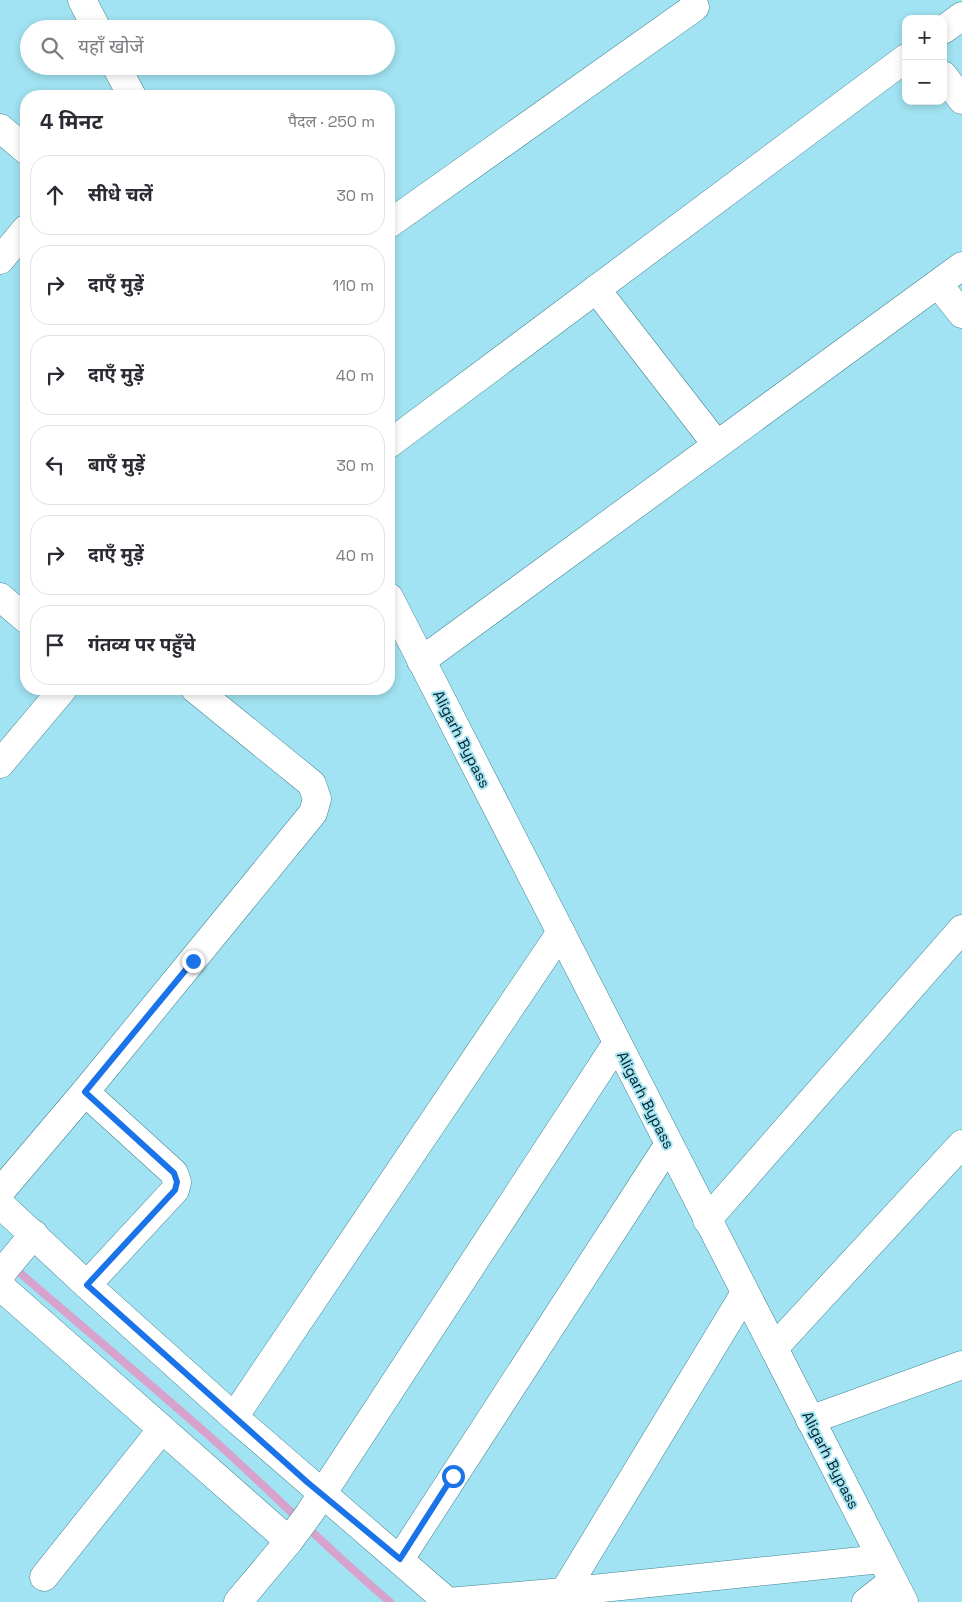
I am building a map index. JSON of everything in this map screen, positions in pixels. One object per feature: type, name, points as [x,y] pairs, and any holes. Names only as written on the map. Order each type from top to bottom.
[{"type":"main road","points":[[82,0],[92,20]]},
{"type":"main road","points":[[395,220],[696,7]]},
{"type":"main road","points":[[947,27],[962,16]]},
{"type":"main road","points":[[395,440],[903,60]]},
{"type":"main road","points":[[121,75],[129,90]]},
{"type":"main road","points":[[947,80],[962,100]]},
{"type":"main road","points":[[0,128],[20,145]]},
{"type":"main road","points":[[0,260],[20,236]]},
{"type":"main road","points":[[422,661],[962,266]]},
{"type":"main road","points":[[938,284],[962,314]]},
{"type":"main road","points":[[596,289],[717,445]]},
{"type":"main road","points":[[0,597],[20,614]]},
{"type":"main road","name":"Aligarh Bypass","points":[[395,609],[893,1580]]},
{"type":"main road","points":[[0,764],[58,695]]},
{"type":"main road","points":[[0,1192],[85,1092],[314,813],[317,799],[312,784],[202,695]]},
{"type":"main road","points":[[707,1220],[962,929]]},
{"type":"main road","points":[[234,1417],[561,932]]},
{"type":"main road","points":[[238,1602],[305,1519],[618,1043]]},
{"type":"main road","points":[[85,1092],[174,1173],[177,1182],[175,1190],[87,1285]]},
{"type":"main road","points":[[400,1559],[669,1144]]},
{"type":"main road","points":[[774,1348],[962,1144]]},
{"type":"main road","points":[[0,1204],[13,1263],[162,1429],[305,1519],[400,1559],[447,1602],[564,1592],[893,1580]]},
{"type":"main road","points":[[13,1263],[87,1285],[234,1417],[305,1519]]},
{"type":"main road","points":[[564,1592],[745,1293]]},
{"type":"main road","points":[[810,1420],[945,1372],[962,1364]]},
{"type":"main road","points":[[44,1577],[162,1429]]},
{"type":"main road","points":[[866,1602],[893,1580]]},
{"type":"waterway","points":[[13,1267],[206,1433],[343,1561],[390,1602]]},
{"type":"route","points":[[193,961],[85,1092],[174,1173],[177,1182],[175,1190],[87,1285],[307,1482],[400,1559],[453,1476]]}]
